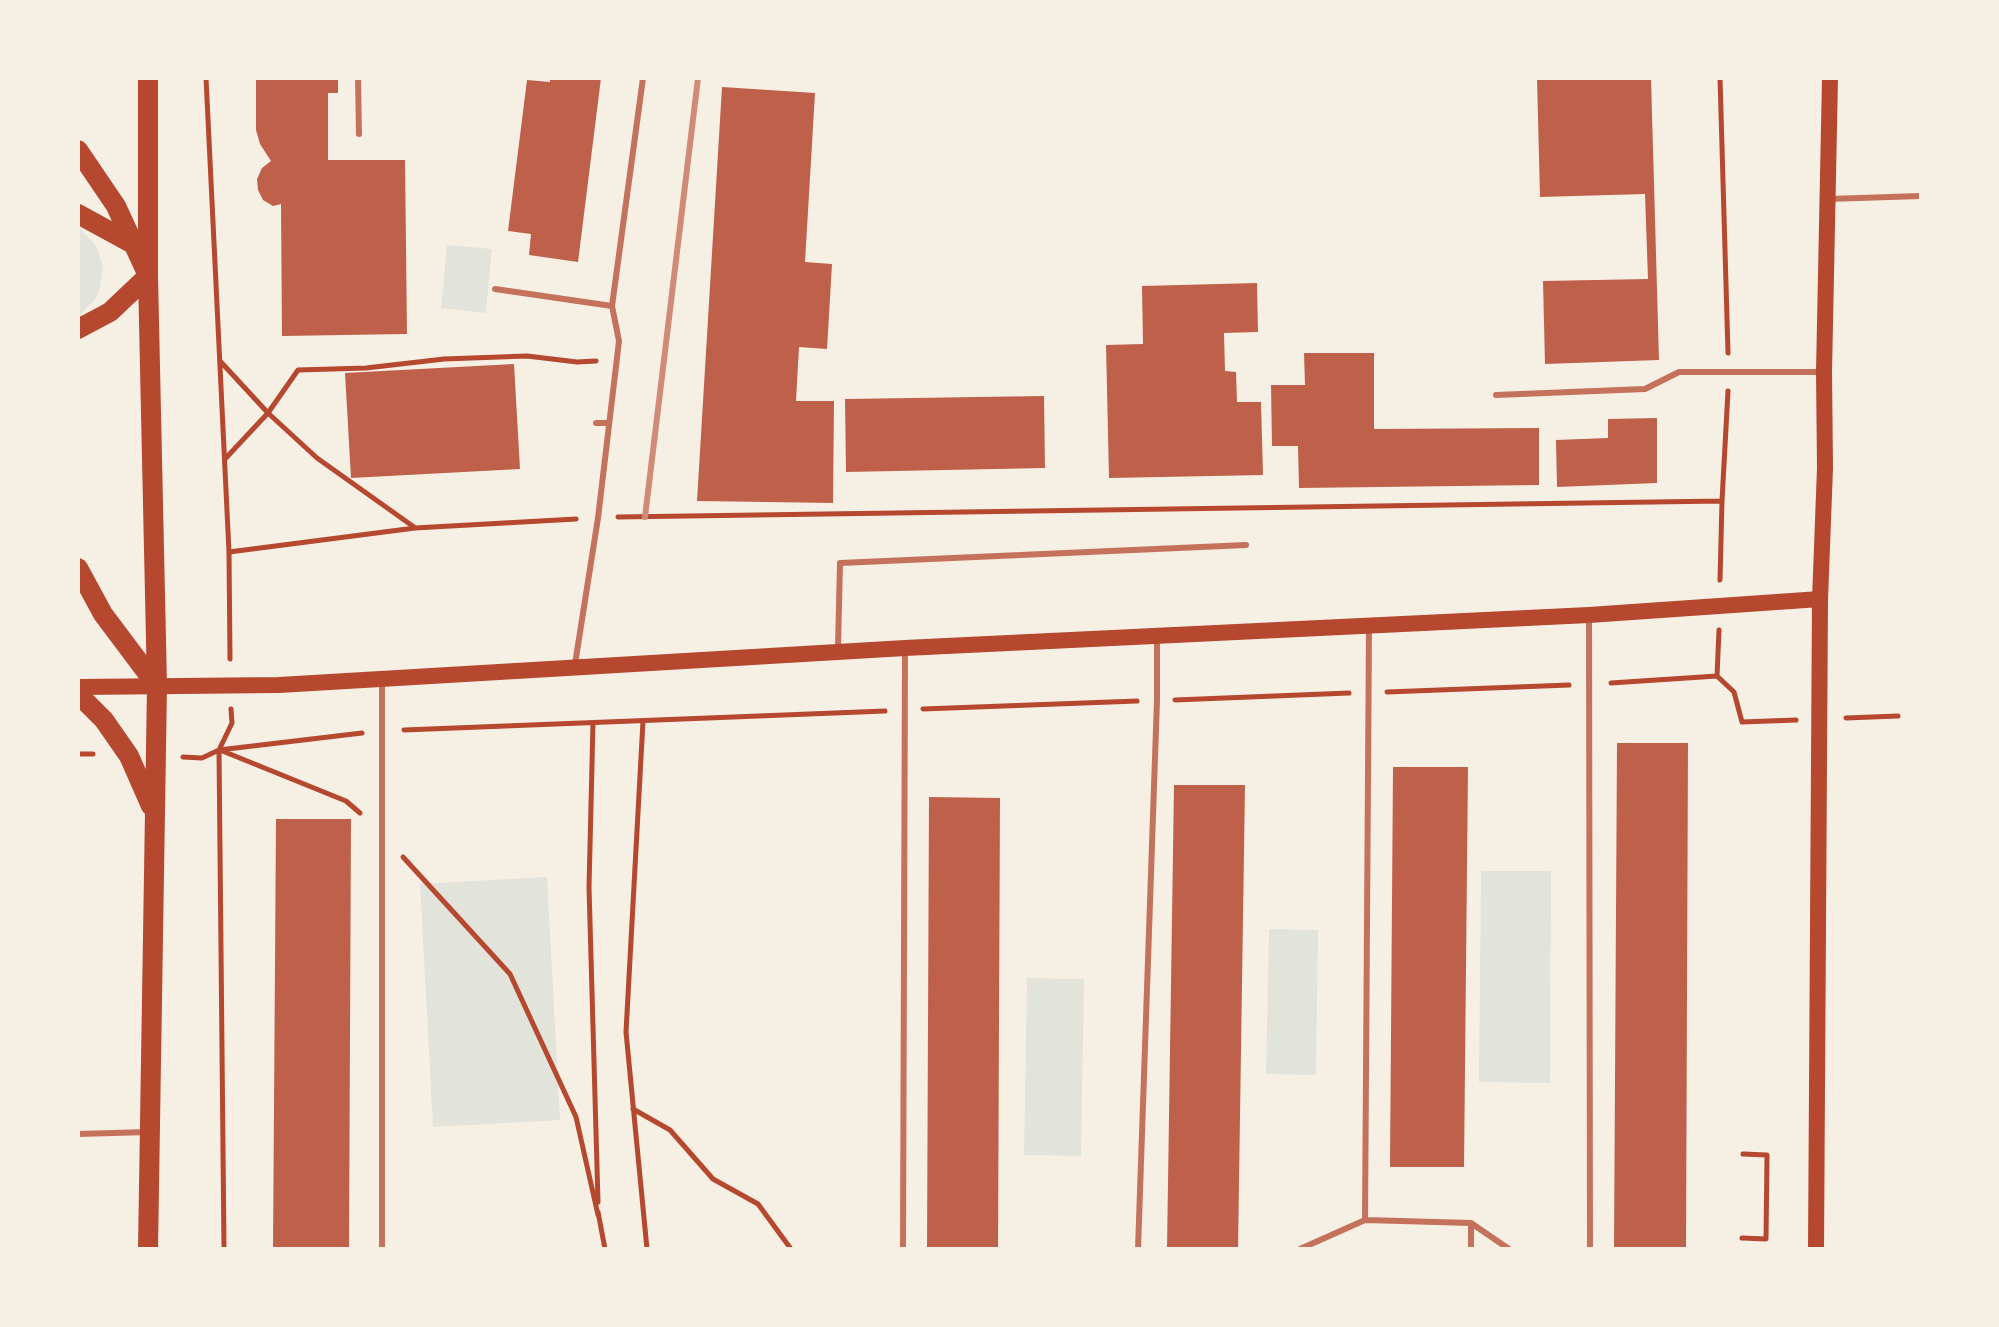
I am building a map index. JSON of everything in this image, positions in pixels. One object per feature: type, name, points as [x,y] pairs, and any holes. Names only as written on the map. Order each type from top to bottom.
[{"type":"main road","points":[[148,78],[148,276],[157,686],[148,1249]]},
{"type":"main road","points":[[1816,1249],[1820,599],[1825,468],[1830,78]]},
{"type":"main road","points":[[78,150],[116,206],[148,276]]},
{"type":"main road","points":[[78,214],[133,244]]},
{"type":"main road","points":[[78,329],[110,312],[148,276]]},
{"type":"main road","points":[[78,568],[103,614],[157,686]]},
{"type":"main road","points":[[78,687],[230,686],[382,679],[905,648],[1589,615],[1820,599]]},
{"type":"main road","points":[[78,694],[104,720],[129,756],[155,813]]},
{"type":"lane","points":[[358,78],[359,134]]},
{"type":"lane","points":[[575,668],[598,518],[617,360],[619,341],[612,306],[643,78]]},
{"type":"lane","points":[[1828,199],[1921,196]]},
{"type":"lane","points":[[495,289],[612,306]]},
{"type":"lane","points":[[1496,395],[1645,389],[1679,372],[1824,372]]},
{"type":"lane","points":[[596,423],[608,423]]},
{"type":"lane","points":[[838,652],[840,563],[1246,545]]},
{"type":"lane","points":[[1589,615],[1590,1249]]},
{"type":"lane","points":[[1365,1220],[1369,626]]},
{"type":"lane","points":[[1138,1249],[1157,636]]},
{"type":"lane","points":[[903,1249],[905,648]]},
{"type":"lane","points":[[382,679],[382,1249]]},
{"type":"lane","points":[[78,1134],[151,1131]]},
{"type":"lane","points":[[1300,1249],[1365,1220],[1471,1223],[1509,1249]]},
{"type":"lane","points":[[1471,1223],[1471,1249]]},
{"type":"path","points":[[206,78],[229,552],[232,723],[219,750],[224,1249]]},
{"type":"path","points":[[229,552],[415,528],[598,518],[1722,501],[1729,372],[1720,78]]},
{"type":"path","points":[[224,460],[268,413],[298,370],[527,356],[577,362],[617,360]]},
{"type":"path","points":[[220,361],[268,413],[317,458],[415,528]]},
{"type":"path","points":[[219,750],[382,731],[1590,684],[1717,676]]},
{"type":"path","points":[[643,721],[626,1032],[647,1249]]},
{"type":"path","points":[[593,723],[589,887],[598,1215]]},
{"type":"path","points":[[219,750],[346,801],[382,833],[510,974],[576,1117],[605,1249]]},
{"type":"path","points":[[633,1108],[670,1130],[713,1179],[758,1204],[791,1249]]},
{"type":"path","points":[[1742,1238],[1766,1239],[1767,1155],[1743,1154]]},
{"type":"shaded area","points":[[78,226],[97,247],[103,267],[96,298],[78,317]]},
{"type":"shaded area","points":[[447,245],[492,249],[486,313],[441,308]]},
{"type":"shaded area","points":[[1481,871],[1551,871],[1550,1083],[1479,1082]]},
{"type":"shaded area","points":[[547,877],[560,1120],[433,1127],[420,884]]},
{"type":"shaded area","points":[[1269,929],[1318,930],[1316,1075],[1266,1074]]},
{"type":"shaded area","points":[[1027,978],[1084,979],[1081,1156],[1024,1155]]},
{"type":"building","points":[[256,78],[338,78],[338,93],[328,93],[328,160],[405,160],[407,334],[282,336],[281,204],[273,206],[263,200],[258,190],[257,179],[262,168],[271,161],[260,144],[256,130]]},
{"type":"building","points":[[550,78],[601,78],[578,262],[529,255],[531,234],[508,231],[527,80],[550,82]]},
{"type":"building","points":[[1537,78],[1651,78],[1659,360],[1545,364],[1543,281],[1648,279],[1645,194],[1540,197]]},
{"type":"building","points":[[722,87],[815,93],[805,262],[832,264],[827,349],[799,347],[796,401],[834,401],[833,503],[697,501]]},
{"type":"building","points":[[1257,283],[1258,332],[1224,333],[1225,371],[1236,372],[1237,402],[1261,402],[1263,475],[1109,478],[1106,345],[1143,344],[1142,286]]},
{"type":"building","points":[[1304,353],[1374,353],[1374,429],[1539,428],[1539,485],[1299,488],[1298,446],[1272,446],[1271,385],[1305,385]]},
{"type":"building","points":[[514,364],[520,469],[351,478],[345,373]]},
{"type":"building","points":[[1044,396],[1045,468],[846,472],[845,399]]},
{"type":"building","points":[[1657,418],[1657,483],[1557,487],[1556,440],[1608,438],[1608,419]]},
{"type":"building","points":[[1617,743],[1688,743],[1686,1249],[1614,1249]]},
{"type":"building","points":[[1393,767],[1468,767],[1464,1167],[1390,1167]]},
{"type":"building","points":[[1174,785],[1245,785],[1238,1249],[1167,1249]]},
{"type":"building","points":[[929,797],[1000,798],[998,1249],[927,1249]]},
{"type":"building","points":[[276,819],[351,819],[349,1249],[273,1249]]},
{"type":"railway","points":[[645,517],[698,78]]}]
